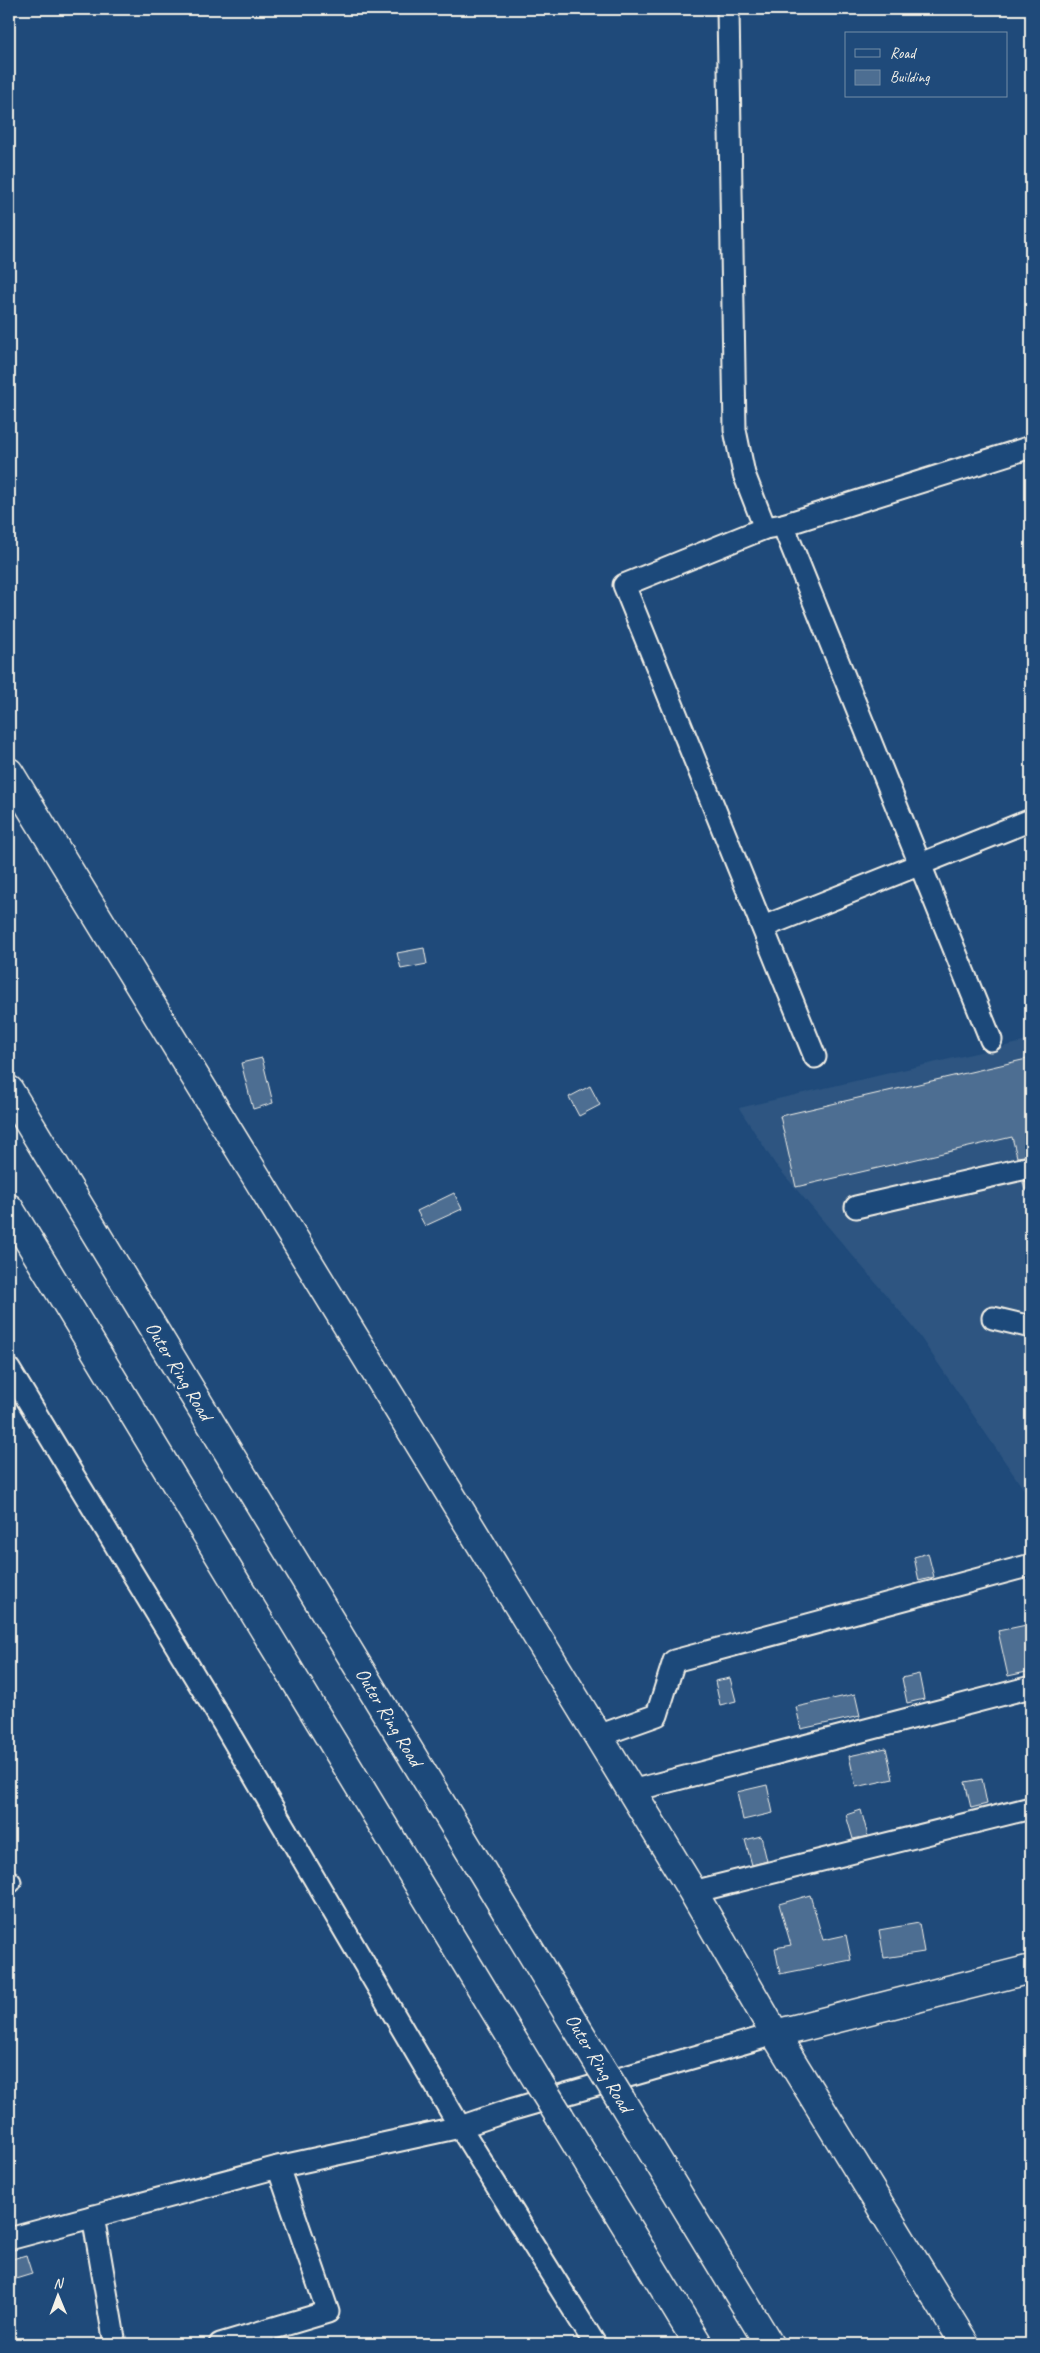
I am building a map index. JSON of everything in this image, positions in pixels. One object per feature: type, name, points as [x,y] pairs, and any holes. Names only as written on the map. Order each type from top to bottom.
[{"type":"main road","points":[[9,772],[693,1892],[775,2034],[965,2344]]},
{"type":"main road","name":"Outer Ring Road","points":[[9,1090],[769,2344]]},
{"type":"main road","points":[[9,1208],[698,2344]]},
{"type":"main road","points":[[775,2034],[1031,1970]]},
{"type":"street","points":[[728,9],[735,430],[744,474],[774,527],[920,864],[992,1040]]},
{"type":"street","points":[[815,1057],[624,585],[774,527],[1031,447]]},
{"type":"street","points":[[762,928],[1031,820]]},
{"type":"street","points":[[856,1207],[1031,1167]]},
{"type":"street","points":[[992,1318],[1031,1328]]},
{"type":"street","points":[[9,1369],[223,1723],[460,2127],[595,2344]]},
{"type":"street","points":[[598,1736],[656,1714],[674,1661],[1031,1565]]},
{"type":"street","points":[[631,1791],[1031,1687]]},
{"type":"street","points":[[693,1892],[1031,1808]]},
{"type":"street","points":[[9,2239],[278,2167],[460,2127],[529,2104],[775,2034]]},
{"type":"street","points":[[220,2344],[328,2312],[278,2167]]},
{"type":"street","points":[[93,2216],[116,2344]]},
{"type":"shaded area","points":[[1031,1040],[1031,1500],[914,1328],[775,1164],[739,1108]]},
{"type":"building","points":[[424,948],[427,964],[401,969],[397,953]]},
{"type":"building","points":[[262,1058],[273,1103],[253,1109],[241,1063]]},
{"type":"building","points":[[1031,1058],[1031,1155],[1017,1157],[1012,1137],[796,1187],[780,1116]]},
{"type":"building","points":[[590,1086],[600,1105],[579,1116],[569,1097]]},
{"type":"building","points":[[1031,1180],[1031,1190],[1025,1191],[1023,1182]]},
{"type":"building","points":[[454,1193],[462,1209],[425,1226],[417,1211]]},
{"type":"building","points":[[928,1553],[934,1577],[919,1581],[914,1557]]},
{"type":"building","points":[[1031,1624],[1031,1671],[1008,1676],[998,1631]]},
{"type":"building","points":[[919,1674],[924,1699],[907,1703],[902,1678]]},
{"type":"building","points":[[730,1678],[736,1701],[720,1705],[715,1681]]},
{"type":"building","points":[[855,1694],[860,1716],[801,1729],[796,1707]]},
{"type":"building","points":[[886,1748],[893,1779],[856,1787],[849,1756]]},
{"type":"building","points":[[982,1779],[987,1804],[971,1808],[965,1782]]},
{"type":"building","points":[[767,1785],[773,1813],[743,1820],[737,1792]]},
{"type":"building","points":[[861,1810],[868,1836],[853,1839],[846,1815]]},
{"type":"building","points":[[761,1836],[767,1861],[752,1865],[745,1840]]},
{"type":"building","points":[[810,1895],[823,1940],[846,1935],[851,1960],[780,1974],[775,1948],[791,1945],[779,1904]]},
{"type":"building","points":[[919,1923],[924,1952],[884,1958],[879,1930]]},
{"type":"building","points":[[26,2255],[32,2274],[9,2281],[9,2260]]}]
